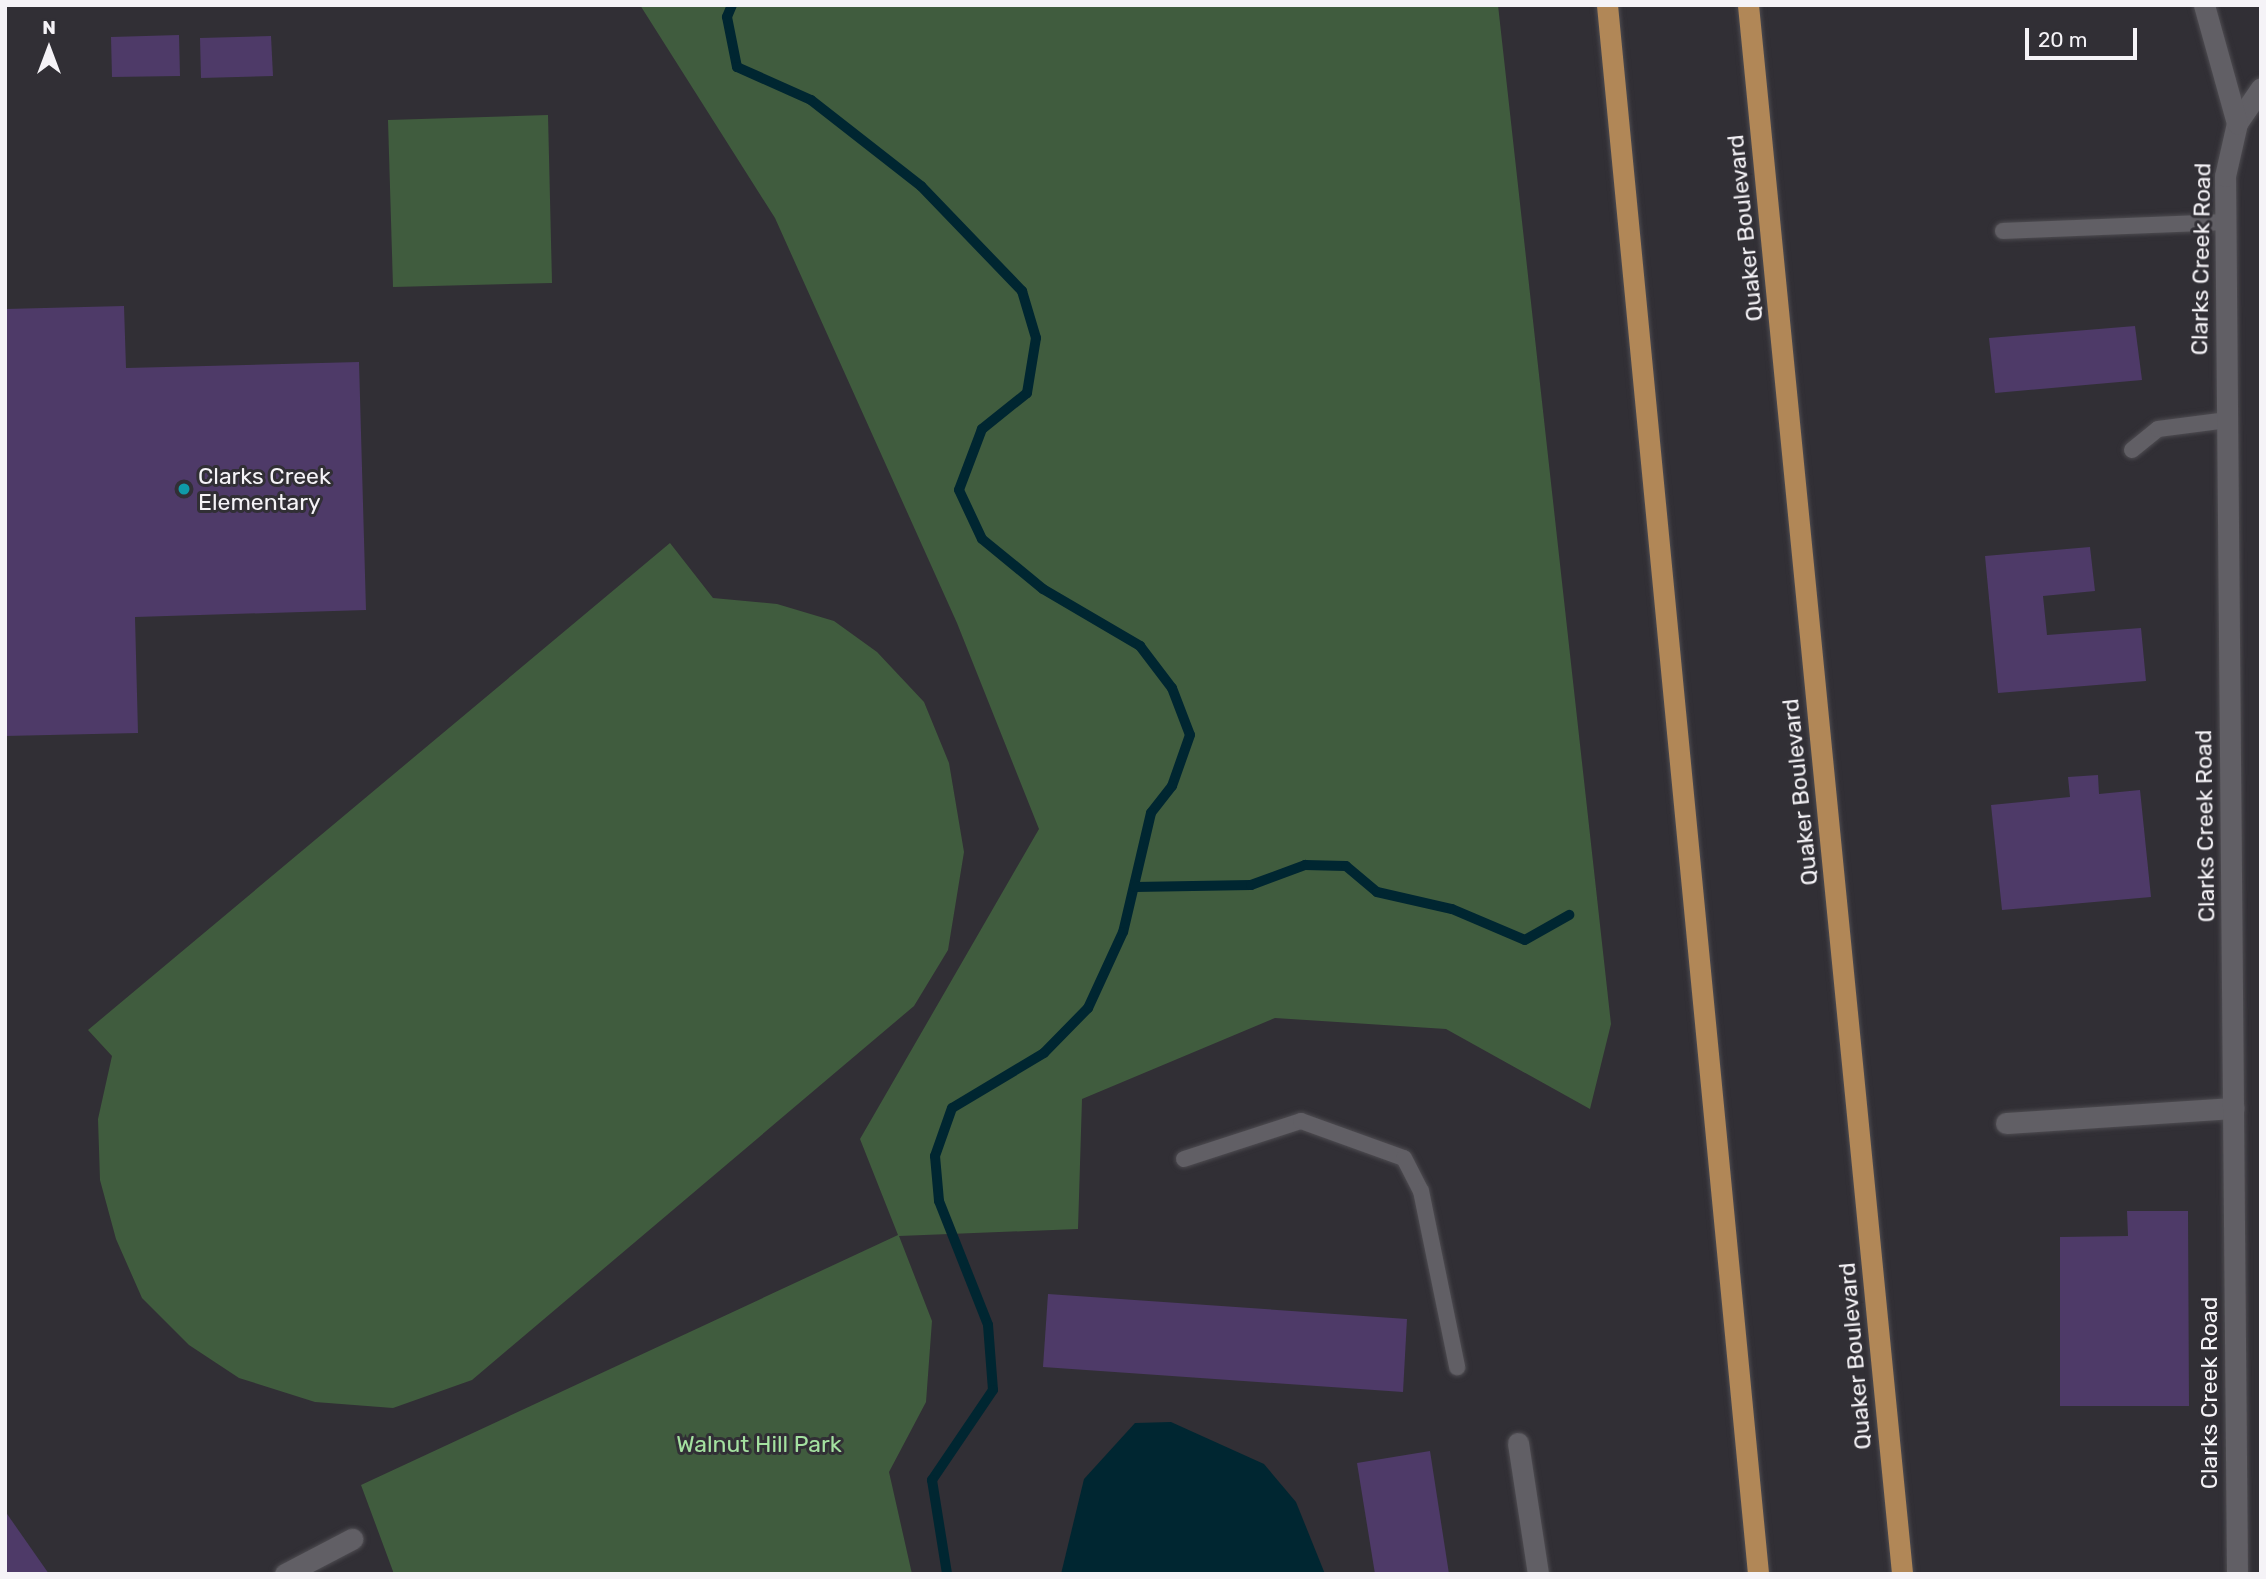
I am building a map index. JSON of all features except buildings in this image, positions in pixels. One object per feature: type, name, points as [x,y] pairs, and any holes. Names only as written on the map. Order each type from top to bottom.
[{"type":"main road","points":[[1607,5],[1758,1574]]},
{"type":"main road","name":"Quaker Boulevard","points":[[1748,5],[1902,1574]]},
{"type":"street","points":[[2204,5],[2236,123]]},
{"type":"street","name":"Clarks Creek Road","points":[[2237,1574],[2225,176],[2236,123],[2261,88]]},
{"type":"street","points":[[2006,1123],[2234,1108]]},
{"type":"street","points":[[1518,1443],[1538,1574]]},
{"type":"street","points":[[285,1574],[352,1539]]},
{"type":"lane","points":[[2003,231],[2225,222]]},
{"type":"lane","points":[[2132,450],[2170,425],[2227,420]]},
{"type":"lane","points":[[1184,1159],[1301,1121],[1404,1158],[1421,1191],[1457,1367]]},
{"type":"green space","name":"Walnut Hill Park","points":[[640,5],[1498,5],[1611,1024],[1590,1109],[1446,1029],[1275,1018],[1082,1099],[1078,1229],[899,1236],[932,1321],[926,1402],[889,1472],[912,1574],[394,1574],[361,1485],[898,1235],[860,1139],[1039,829],[957,623],[775,218]]},
{"type":"green space","points":[[548,115],[552,283],[393,287],[388,120]]},
{"type":"green space","points":[[670,543],[713,598],[777,604],[834,621],[877,652],[924,702],[949,763],[964,852],[948,950],[914,1006],[472,1380],[393,1408],[315,1402],[239,1378],[189,1345],[142,1298],[116,1239],[100,1180],[98,1119],[112,1056],[88,1030]]},
{"type":"water","points":[[1171,1422],[1264,1464],[1296,1502],[1325,1574],[1061,1574],[1084,1479],[1135,1423]]},
{"type":"waterway","points":[[732,5],[727,17],[737,67],[811,100],[921,186],[1022,291],[1036,338],[1027,393],[982,429],[959,490],[982,539],[1043,589],[1140,646],[1172,688],[1190,735],[1172,786],[1151,813],[1123,932],[1088,1008],[1044,1053],[952,1108],[935,1156],[939,1201],[988,1325],[993,1390],[932,1480],[947,1574]]},
{"type":"waterway","points":[[1135,887],[1251,885],[1305,865],[1346,866],[1377,892],[1452,909],[1525,940],[1569,915]]},
{"type":"place","name":"Clarks Creek Elementary","points":[[184,489]]}]
